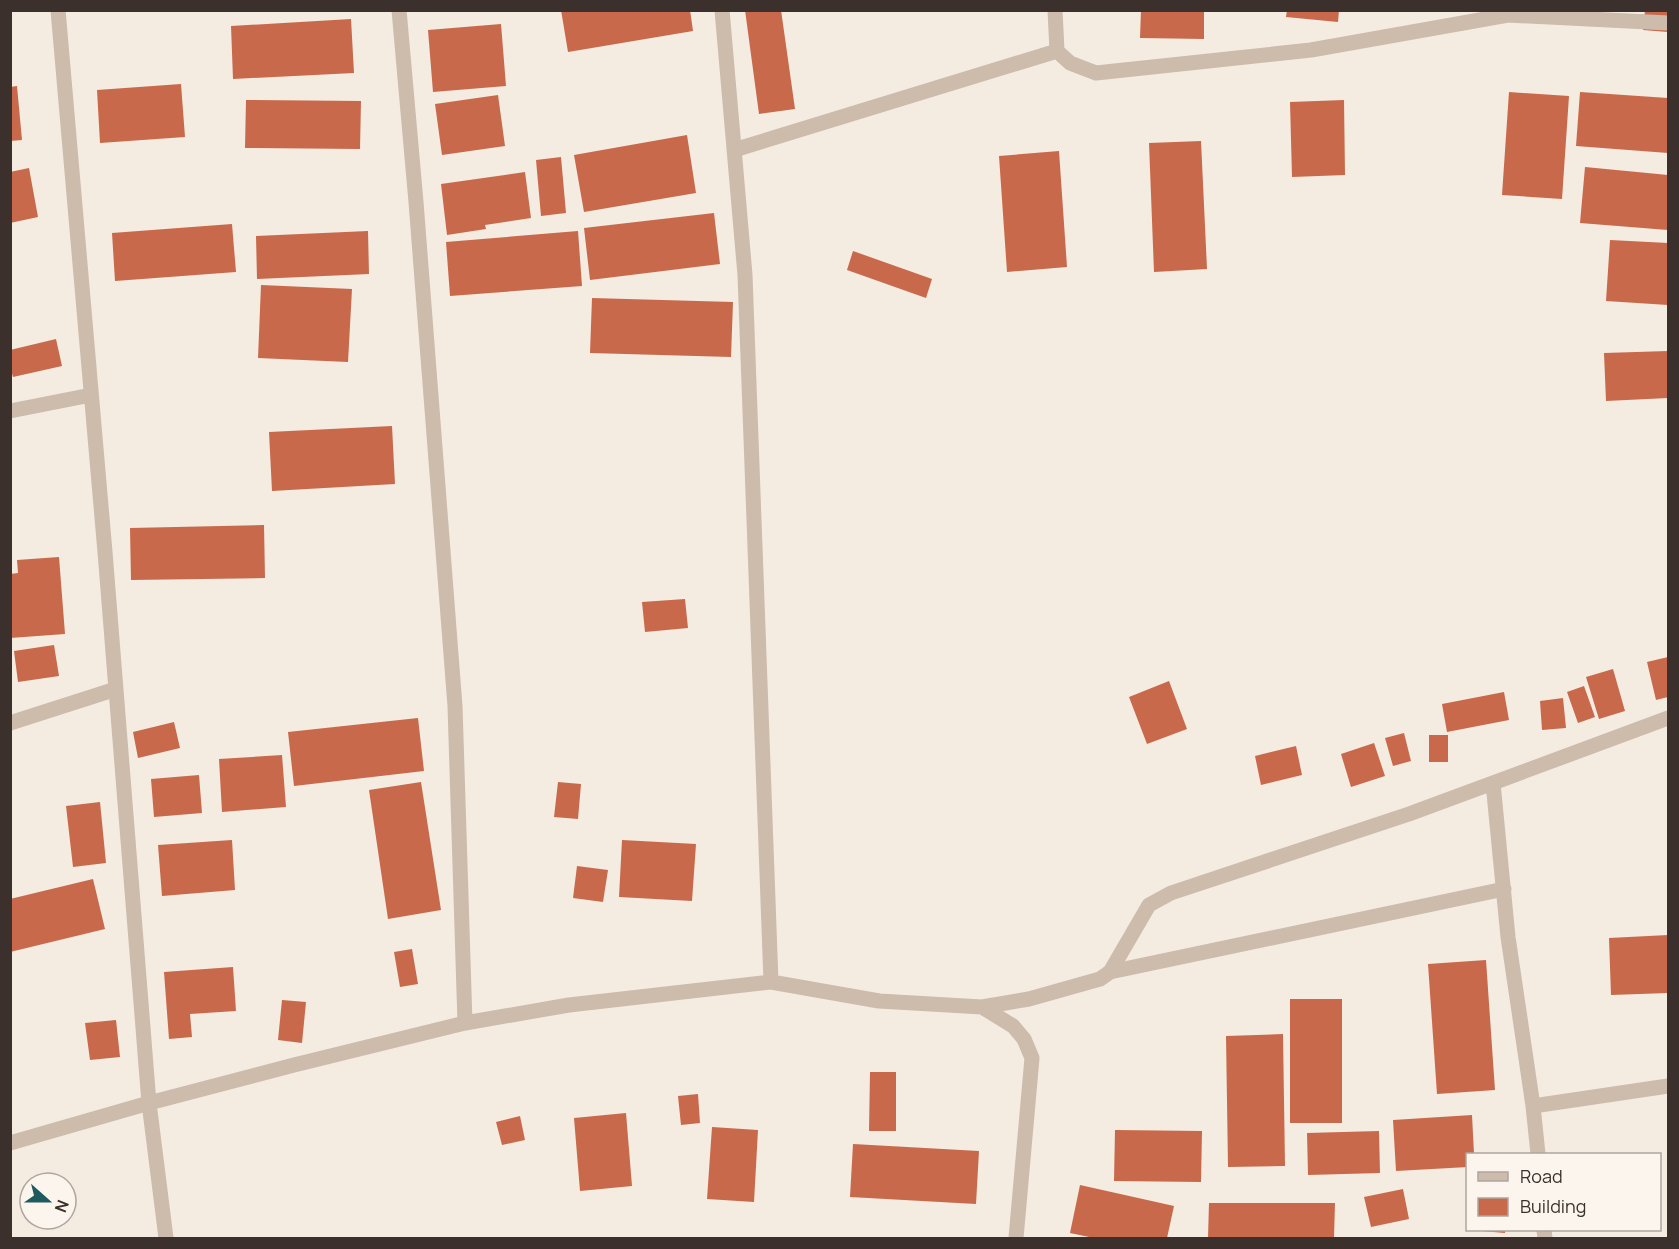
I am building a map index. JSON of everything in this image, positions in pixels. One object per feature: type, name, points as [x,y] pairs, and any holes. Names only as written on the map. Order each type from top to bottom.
[{"type":"street","points":[[58,10],[149,1103],[166,1239]]},
{"type":"street","points":[[399,10],[455,706],[465,1023]]},
{"type":"street","points":[[722,10],[745,275],[771,982]]},
{"type":"street","points":[[1055,10],[1057,51],[1070,63],[1096,73],[1311,50],[1508,15],[1668,24]]},
{"type":"street","points":[[734,150],[1057,51]]},
{"type":"street","points":[[10,411],[91,395]]},
{"type":"street","points":[[10,723],[116,689]]},
{"type":"street","points":[[1110,972],[1149,905],[1171,893],[1409,814],[1668,717]]},
{"type":"street","points":[[1493,783],[1508,937],[1538,1153]]},
{"type":"street","points":[[10,1143],[294,1065],[465,1023],[569,1005],[771,982],[879,1001],[982,1007],[1029,999],[1100,979],[1110,972],[1504,889]]},
{"type":"street","points":[[982,1007],[1013,1026],[1024,1039],[1032,1058],[1016,1239]]},
{"type":"street","points":[[1533,1106],[1668,1086]]},
{"type":"building","points":[[561,10],[690,10],[693,31],[568,52]]},
{"type":"building","points":[[745,10],[781,10],[795,109],[759,114]]},
{"type":"building","points":[[1141,10],[1204,10],[1204,39],[1140,38]]},
{"type":"building","points":[[1287,10],[1339,10],[1338,22],[1286,17]]},
{"type":"building","points":[[1645,10],[1668,10],[1668,32],[1643,30]]},
{"type":"building","points":[[351,19],[354,73],[233,79],[231,26]]},
{"type":"building","points":[[501,24],[506,86],[433,92],[428,30]]},
{"type":"building","points":[[181,84],[185,137],[100,143],[97,90]]},
{"type":"building","points":[[17,86],[22,140],[10,141],[10,87]]},
{"type":"building","points":[[1509,92],[1569,96],[1562,199],[1502,195]]},
{"type":"building","points":[[1580,92],[1668,98],[1668,153],[1576,146]]},
{"type":"building","points":[[498,95],[505,146],[442,155],[435,104]]},
{"type":"building","points":[[246,100],[361,101],[360,149],[245,148]]},
{"type":"building","points":[[1344,100],[1345,175],[1292,177],[1290,102]]},
{"type":"building","points":[[687,135],[696,193],[584,212],[574,155]]},
{"type":"building","points":[[1201,141],[1207,269],[1154,272],[1149,143]]},
{"type":"building","points":[[1059,151],[1067,267],[1007,272],[999,156]]},
{"type":"building","points":[[561,157],[566,213],[541,216],[536,160]]},
{"type":"building","points":[[1585,167],[1668,175],[1668,230],[1580,223]]},
{"type":"building","points":[[29,168],[38,217],[10,223],[10,172]]},
{"type":"building","points":[[525,172],[531,218],[485,225],[486,229],[447,235],[441,184]]},
{"type":"building","points":[[714,213],[720,264],[590,280],[584,228]]},
{"type":"building","points":[[232,224],[236,272],[115,281],[112,233]]},
{"type":"building","points":[[368,231],[369,274],[257,279],[256,236]]},
{"type":"building","points":[[578,231],[582,286],[450,296],[446,242]]},
{"type":"building","points":[[1610,240],[1668,243],[1668,305],[1606,301]]},
{"type":"building","points":[[853,251],[932,279],[926,298],[847,270]]},
{"type":"building","points":[[261,285],[352,289],[348,362],[258,358]]},
{"type":"building","points":[[592,298],[733,302],[731,357],[590,353]]},
{"type":"building","points":[[56,339],[62,366],[13,377],[10,367],[10,350]]},
{"type":"building","points":[[1668,351],[1668,398],[1606,401],[1604,353]]},
{"type":"building","points":[[392,426],[395,484],[272,491],[269,432]]},
{"type":"building","points":[[264,525],[265,578],[131,580],[130,528]]},
{"type":"building","points":[[59,557],[65,634],[10,638],[10,574],[18,573],[17,560]]},
{"type":"building","points":[[685,599],[688,628],[645,632],[642,602]]},
{"type":"building","points":[[54,645],[59,676],[18,682],[14,651]]},
{"type":"building","points":[[1668,657],[1668,697],[1656,700],[1647,662]]},
{"type":"building","points":[[1613,669],[1625,711],[1599,719],[1586,677]]},
{"type":"building","points":[[1169,681],[1187,729],[1147,744],[1129,697]]},
{"type":"building","points":[[1584,686],[1595,717],[1578,723],[1567,692]]},
{"type":"building","points":[[1504,692],[1509,720],[1447,732],[1442,704]]},
{"type":"building","points":[[1563,698],[1566,728],[1542,730],[1540,701]]},
{"type":"building","points":[[418,718],[424,771],[294,786],[288,732]]},
{"type":"building","points":[[174,722],[180,748],[138,758],[133,732]]},
{"type":"building","points":[[1404,733],[1411,761],[1393,766],[1385,738]]},
{"type":"building","points":[[1429,735],[1448,735],[1448,762],[1429,762]]},
{"type":"building","points":[[1374,743],[1385,776],[1351,787],[1341,754]]},
{"type":"building","points":[[1296,746],[1302,775],[1261,785],[1255,756]]},
{"type":"building","points":[[282,755],[286,807],[222,812],[219,759]]},
{"type":"building","points":[[199,775],[202,813],[154,817],[151,779]]},
{"type":"building","points":[[421,782],[441,910],[388,919],[369,790]]},
{"type":"building","points":[[558,782],[581,784],[578,819],[554,817]]},
{"type":"building","points":[[100,802],[106,863],[73,867],[66,806]]},
{"type":"building","points":[[232,840],[235,890],[162,896],[158,845]]},
{"type":"building","points":[[622,840],[696,844],[692,901],[619,897]]},
{"type":"building","points":[[577,866],[608,870],[603,902],[573,898]]},
{"type":"building","points":[[93,879],[105,929],[10,952],[10,899]]},
{"type":"building","points":[[1668,935],[1668,993],[1611,995],[1609,938]]},
{"type":"building","points":[[412,949],[418,984],[400,987],[394,952]]},
{"type":"building","points":[[1486,960],[1495,1090],[1437,1094],[1428,964]]},
{"type":"building","points":[[233,967],[236,1011],[190,1014],[192,1037],[169,1039],[164,972]]},
{"type":"building","points":[[1290,999],[1342,999],[1342,1123],[1290,1123]]},
{"type":"building","points":[[282,1000],[306,1002],[302,1043],[278,1040]]},
{"type":"building","points":[[116,1020],[120,1057],[90,1060],[85,1023]]},
{"type":"building","points":[[1283,1034],[1285,1166],[1228,1167],[1226,1036]]},
{"type":"building","points":[[870,1072],[896,1072],[896,1131],[869,1131]]},
{"type":"building","points":[[698,1094],[700,1123],[681,1125],[678,1096]]},
{"type":"building","points":[[626,1113],[632,1186],[580,1191],[574,1118]]},
{"type":"building","points":[[1472,1115],[1474,1153],[1466,1153],[1466,1167],[1396,1171],[1393,1120]]},
{"type":"building","points":[[520,1116],[525,1140],[502,1145],[496,1122]]},
{"type":"building","points":[[712,1127],[758,1130],[754,1202],[707,1199]]},
{"type":"building","points":[[1115,1130],[1202,1131],[1201,1182],[1114,1181]]},
{"type":"building","points":[[1379,1131],[1380,1173],[1308,1175],[1307,1133]]},
{"type":"building","points":[[853,1144],[979,1151],[976,1204],[850,1197]]},
{"type":"building","points":[[1080,1185],[1174,1206],[1167,1238],[1094,1238],[1070,1233]]},
{"type":"building","points":[[1403,1189],[1409,1219],[1371,1227],[1364,1197]]},
{"type":"building","points":[[1209,1203],[1335,1203],[1334,1238],[1208,1238]]},
{"type":"building","points":[[1482,1231],[1505,1231],[1505,1233]]}]
